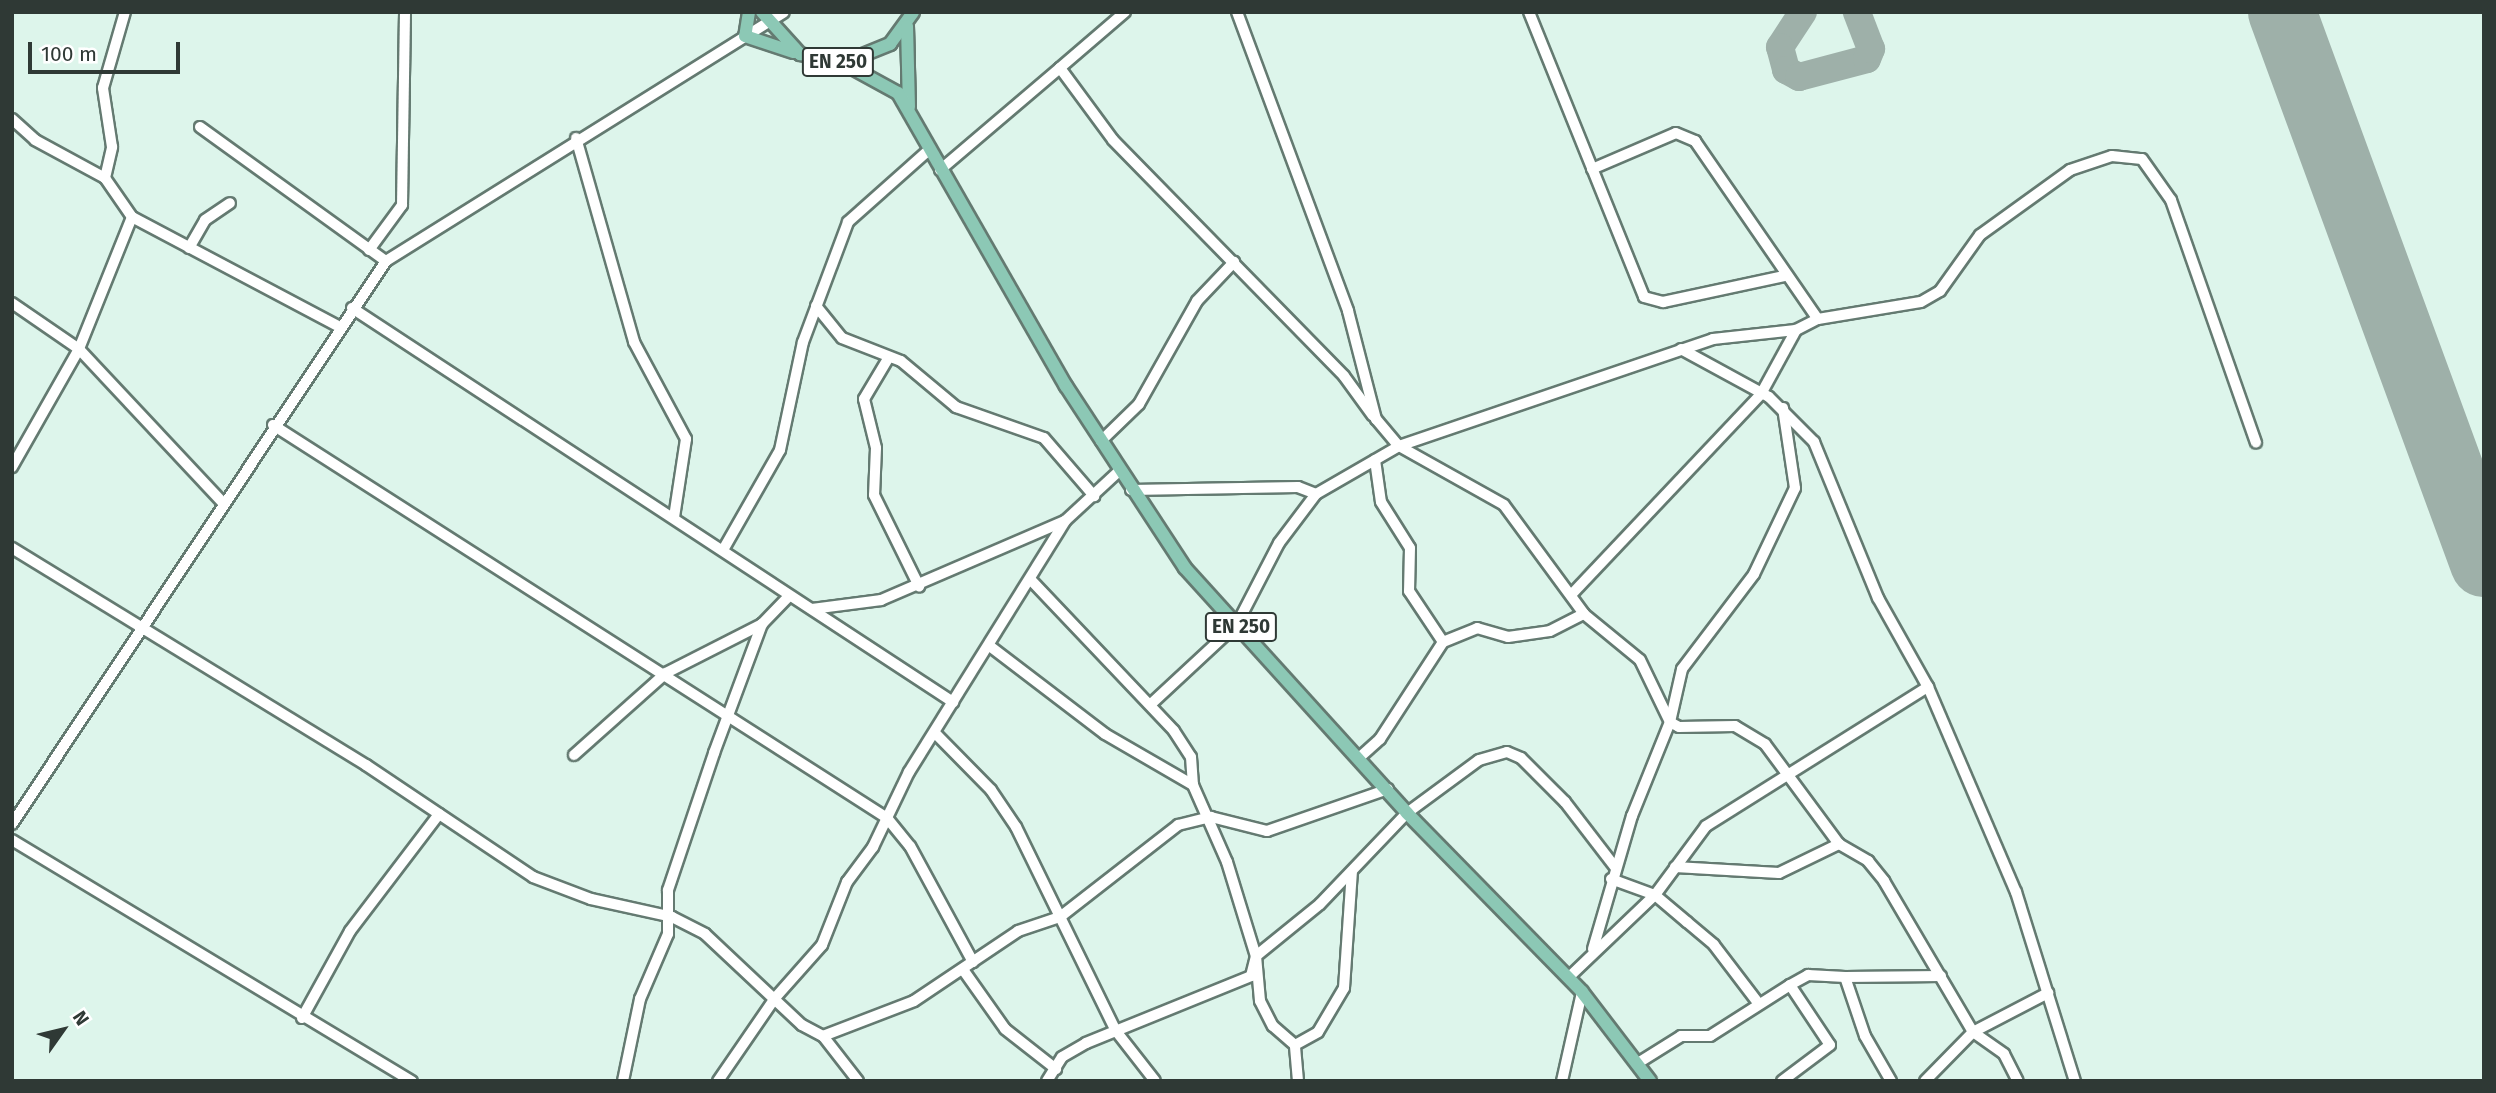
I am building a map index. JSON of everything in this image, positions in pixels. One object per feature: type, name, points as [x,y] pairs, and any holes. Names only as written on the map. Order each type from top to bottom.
[{"type":"main road","points":[[749,12],[745,36],[800,54]]},
{"type":"main road","name":"EN 250","points":[[843,63],[879,51],[906,26],[913,12]]},
{"type":"main road","name":"EN 250","points":[[764,18],[800,54],[843,63],[898,93],[940,170],[1131,491],[1185,568],[1360,757],[1407,813],[1582,992],[1650,1081]]},
{"type":"main road","name":"EN 250","points":[[906,26],[910,114]]},
{"type":"street","points":[[105,178],[112,147],[103,88],[125,12]]},
{"type":"street","points":[[369,250],[402,205],[404,12]]},
{"type":"street","points":[[12,824],[338,326],[386,261],[576,138],[745,36],[764,18],[784,12]]},
{"type":"street","points":[[940,170],[1125,12]]},
{"type":"street","points":[[1237,12],[1348,311],[1376,419]]},
{"type":"street","points":[[1529,12],[1644,297],[1663,302],[1784,276]]},
{"type":"street","points":[[1060,68],[1113,140],[1234,262],[1399,446],[1504,505],[1584,614],[1640,660],[1670,722],[1679,727],[1735,726],[1765,744],[1789,772],[1839,844],[1868,861],[1884,881],[1973,1032],[2004,1054],[2018,1081]]},
{"type":"street","points":[[12,119],[35,140],[105,178],[132,217],[338,326]]},
{"type":"street","points":[[200,127],[386,261]]},
{"type":"street","points":[[1592,169],[1685,135],[1784,276],[1818,319]]},
{"type":"street","points":[[576,138],[638,353],[686,439],[674,517]]},
{"type":"street","points":[[723,550],[780,450],[816,306],[848,222],[930,149]]},
{"type":"street","points":[[1151,704],[1237,624],[1279,543],[1316,494],[1399,446],[1681,349],[1741,332],[1796,330],[1818,319],[1921,302],[1940,291],[1980,234],[2070,170],[2112,156],[2143,159],[2171,200],[2256,443]]},
{"type":"street","points":[[189,248],[205,220],[230,203]]},
{"type":"street","points":[[12,467],[79,349],[132,217]]},
{"type":"street","points":[[1101,441],[1139,404],[1197,301],[1234,262]]},
{"type":"street","points":[[12,303],[79,349],[222,502]]},
{"type":"street","points":[[816,306],[842,338],[889,357],[956,407],[1044,438],[1094,496]]},
{"type":"street","points":[[352,308],[953,702]]},
{"type":"street","points":[[1571,595],[1761,394],[1796,330]]},
{"type":"street","points":[[1681,349],[1783,408],[1814,442],[1878,597],[1928,687],[2016,892],[2075,1081]]},
{"type":"street","points":[[889,357],[864,399],[876,448],[874,495],[919,586]]},
{"type":"street","points":[[1593,949],[1615,867],[1670,722],[1682,669],[1754,574],[1795,488],[1783,408]]},
{"type":"street","points":[[273,425],[666,673],[887,818],[910,846],[973,962]]},
{"type":"street","points":[[1375,460],[1381,502],[1410,548],[1409,591],[1443,642]]},
{"type":"street","points":[[812,609],[861,605],[919,586],[1065,521],[1119,471]]},
{"type":"street","points":[[1131,491],[1298,487],[1316,494]]},
{"type":"street","points":[[718,1081],[775,998],[822,945],[847,882],[953,702],[991,647],[1065,521]]},
{"type":"street","points":[[12,548],[556,887],[671,917],[723,948],[775,998],[823,1036],[858,1081]]},
{"type":"street","points":[[1030,579],[1151,704],[1191,757],[1193,785],[1212,817],[1256,956],[1260,1000],[1273,1026],[1295,1045],[1298,1081]]},
{"type":"street","points":[[574,755],[666,673],[762,624],[789,596]]},
{"type":"street","points":[[1360,757],[1380,739],[1443,642],[1477,628],[1508,637],[1550,631],[1584,614]]},
{"type":"street","points":[[623,1081],[640,999],[671,917],[668,890],[714,753],[733,716],[762,624]]},
{"type":"street","points":[[991,647],[1105,734],[1193,785]]},
{"type":"street","points":[[1568,978],[1593,949],[1655,895],[1706,826],[1928,687]]},
{"type":"street","points":[[935,733],[1010,818],[1116,1031],[1155,1081]]},
{"type":"street","points":[[1047,1081],[1062,1057],[1116,1031],[1251,976],[1256,956],[1352,871],[1407,813],[1459,770],[1507,752],[1566,802],[1615,867]]},
{"type":"street","points":[[823,1036],[914,1001],[964,971],[1018,931],[1060,917],[1178,825],[1212,817],[1267,831],[1388,789]]},
{"type":"street","points":[[302,1018],[349,931],[439,814]]},
{"type":"street","points":[[12,840],[198,947],[302,1018],[412,1081]]},
{"type":"street","points":[[1675,867],[1779,873],[1839,844]]},
{"type":"street","points":[[1295,1045],[1318,1032],[1344,988],[1352,871]]},
{"type":"street","points":[[1611,879],[1655,895],[1714,945],[1759,1004]]},
{"type":"street","points":[[964,971],[1005,1029],[1056,1069]]},
{"type":"street","points":[[1638,1063],[1681,1036],[1710,1035],[1808,975],[1941,976]]},
{"type":"street","points":[[1845,977],[1866,1037],[1891,1081]]},
{"type":"street","points":[[1782,1081],[1830,1045],[1790,985]]},
{"type":"street","points":[[1562,1081],[1582,992]]},
{"type":"street","points":[[1925,1081],[1973,1032],[2048,993]]},
{"type":"taxiway","points":[[1803,12],[1780,47],[1786,70],[1799,77],[1867,59],[1871,49],[1857,12]]},
{"type":"runway","points":[[2282,12],[2484,563]]}]
